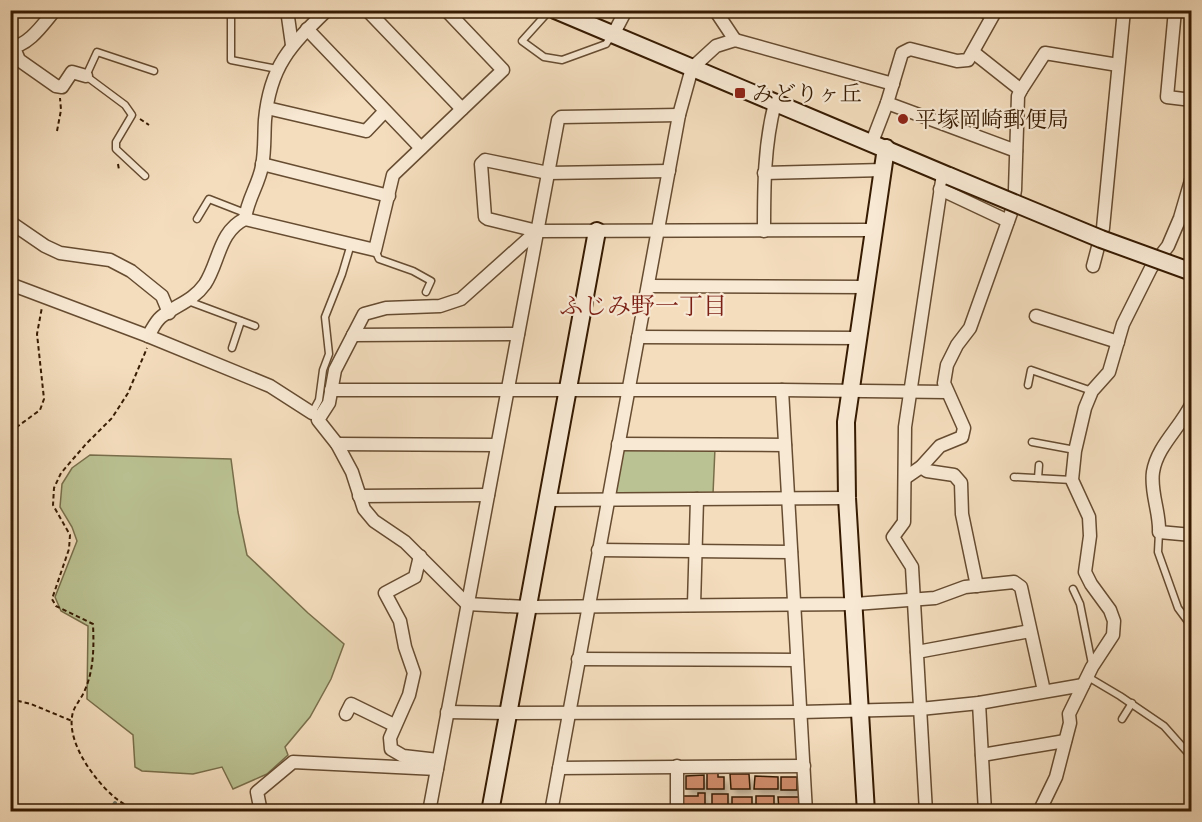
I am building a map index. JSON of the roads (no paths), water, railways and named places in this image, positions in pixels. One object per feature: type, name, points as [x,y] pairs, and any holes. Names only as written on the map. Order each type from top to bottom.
[{"type":"street","points":[[55,10],[38,30],[22,44],[12,48],[19,60],[56,86],[62,87],[72,72],[86,76]]},
{"type":"street","points":[[287,10],[292,45]]},
{"type":"street","points":[[149,337],[159,318],[188,301],[204,285],[213,270],[224,240],[236,223],[245,216],[260,175],[267,108],[277,69],[292,45],[327,10]]},
{"type":"street","points":[[367,10],[462,109]]},
{"type":"street","points":[[245,216],[375,250],[393,175],[503,70],[446,10]]},
{"type":"street","points":[[555,10],[879,145],[944,180],[1008,221]]},
{"type":"street","points":[[613,35],[626,10]]},
{"type":"street","points":[[1093,266],[1103,228],[1124,10]]},
{"type":"street","points":[[1175,10],[1167,97],[1191,100]]},
{"type":"street","points":[[715,11],[735,40]]},
{"type":"street","points":[[866,812],[848,498],[846,422],[883,170],[879,145],[887,103],[902,53],[910,49],[957,62],[968,60],[993,14]]},
{"type":"street","points":[[307,29],[421,148]]},
{"type":"street","points":[[551,812],[587,606],[679,116],[692,68],[716,46],[735,40],[893,84]]},
{"type":"street","points":[[973,52],[1021,90]]},
{"type":"street","points":[[905,478],[921,467],[940,446],[962,437],[964,428],[944,383],[947,365],[957,345],[970,328],[1008,221],[1015,190],[1018,96],[1021,90],[1045,53],[1118,65]]},
{"type":"street","points":[[764,231],[764,174],[769,126],[775,102]]},
{"type":"street","points":[[887,103],[1016,152]]},
{"type":"street","points":[[267,108],[366,131],[385,111]]},
{"type":"street","points":[[429,812],[558,120],[561,117],[679,116]]},
{"type":"street","points":[[669,171],[548,173],[484,160],[481,164],[485,217],[537,231],[874,230]]},
{"type":"street","points":[[262,164],[389,196]]},
{"type":"street","points":[[764,174],[883,170]]},
{"type":"street","points":[[1039,812],[1056,777],[1070,723],[1069,714],[1113,635],[1114,621],[1110,610],[1085,572],[1090,536],[1089,518],[1072,480],[1085,408],[1092,391],[1108,372],[1123,324],[1151,268],[1168,246],[1180,218],[1191,177]]},
{"type":"street","points":[[944,180],[1191,272]]},
{"type":"street","points":[[926,812],[912,567],[892,537],[904,522],[905,427],[944,180]]},
{"type":"street","points":[[10,222],[45,246],[60,253],[110,260],[131,271],[162,296],[169,313]]},
{"type":"street","points":[[315,416],[329,403],[335,370],[364,314],[386,308],[440,306],[461,299],[537,231]]},
{"type":"street","points":[[490,812],[597,231]]},
{"type":"street","points":[[10,284],[270,386],[315,416],[337,444],[352,472],[364,509],[374,521],[405,542],[466,604],[527,607],[855,604],[935,598],[965,587],[1014,582],[1021,587],[1044,691]]},
{"type":"street","points":[[648,286],[865,287]]},
{"type":"street","points":[[1052,306],[1042,318],[1118,342]]},
{"type":"street","points":[[353,335],[518,334]]},
{"type":"street","points":[[638,337],[858,338]]},
{"type":"street","points":[[331,390],[947,392]]},
{"type":"street","points":[[782,390],[806,812]]},
{"type":"street","points":[[1191,403],[1166,442],[1153,471],[1152,486],[1160,518],[1159,532],[1191,535]]},
{"type":"street","points":[[337,444],[497,446]]},
{"type":"street","points":[[618,444],[785,445]]},
{"type":"street","points":[[921,467],[927,471],[954,475],[961,483],[962,514],[977,586]]},
{"type":"street","points":[[359,496],[488,495]]},
{"type":"street","points":[[548,500],[848,498]]},
{"type":"street","points":[[694,605],[697,499]]},
{"type":"street","points":[[598,550],[791,552]]},
{"type":"street","points":[[420,556],[415,577],[385,593],[400,621],[405,647],[414,673],[409,695],[390,738],[391,749],[403,756],[438,764]]},
{"type":"street","points":[[917,652],[1030,631]]},
{"type":"street","points":[[578,659],[797,660]]},
{"type":"street","points":[[447,712],[508,714],[920,709],[979,703],[1044,691],[1088,677]]},
{"type":"street","points":[[979,703],[985,812]]},
{"type":"street","points":[[346,714],[351,704],[394,725]]},
{"type":"street","points":[[982,755],[1065,741]]},
{"type":"street","points":[[261,812],[257,792],[293,762],[438,764]]},
{"type":"street","points":[[677,766],[677,812]]},
{"type":"street","points":[[559,768],[804,766]]},
{"type":"lane","points":[[231,10],[231,60]]},
{"type":"lane","points":[[550,10],[522,40],[544,57],[562,60],[606,44],[613,35]]},
{"type":"lane","points":[[974,10],[993,14]]},
{"type":"lane","points":[[89,50],[154,71]]},
{"type":"lane","points":[[97,52],[86,76],[125,105],[132,115],[116,142],[116,149],[145,176]]},
{"type":"lane","points":[[222,59],[277,69]]},
{"type":"lane","points":[[141,75],[144,67]]},
{"type":"lane","points":[[197,219],[209,199],[245,216]]},
{"type":"lane","points":[[315,416],[320,400],[323,370],[329,354],[325,317],[351,244]]},
{"type":"lane","points":[[375,250],[379,259],[412,271],[430,281],[426,292]]},
{"type":"lane","points":[[188,301],[255,326]]},
{"type":"lane","points":[[232,348],[241,321]]},
{"type":"lane","points":[[1028,385],[1031,370],[1092,391]]},
{"type":"lane","points":[[1032,442],[1076,451]]},
{"type":"lane","points":[[1038,478],[1039,465]]},
{"type":"lane","points":[[1014,477],[1072,480]]},
{"type":"lane","points":[[1159,532],[1158,552],[1178,608],[1191,627]]},
{"type":"lane","points":[[1073,589],[1080,604],[1088,677],[1164,726],[1188,753]]},
{"type":"lane","points":[[1122,719],[1132,704]]},
{"type":"waterway","points":[[110,812],[115,803]]},
{"type":"place","name":"みどりヶ丘","points":[[740,93]]},
{"type":"place","name":"平塚岡崎郵便局","points":[[903,119]]},
{"type":"district","name":"ふじみ野一丁目","points":[[643,306]]}]
